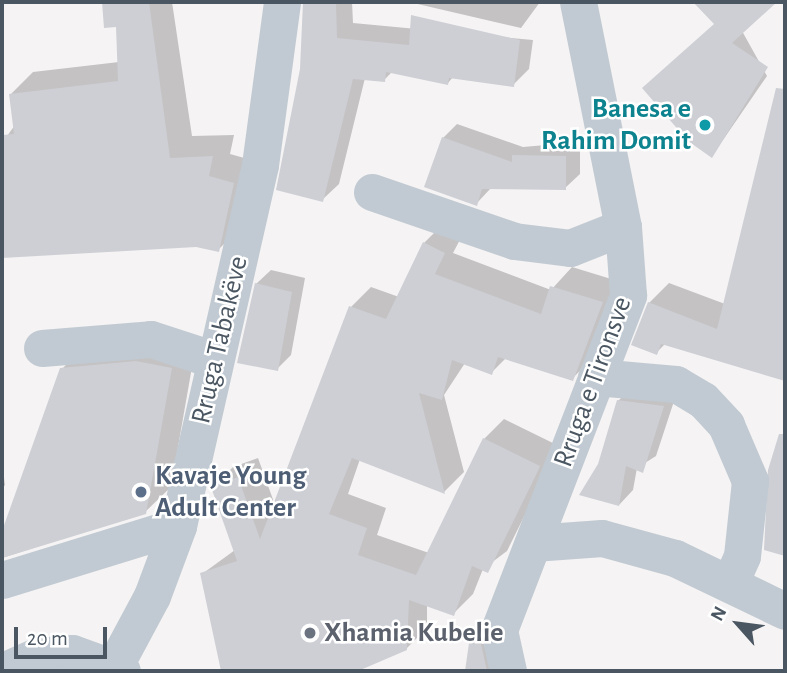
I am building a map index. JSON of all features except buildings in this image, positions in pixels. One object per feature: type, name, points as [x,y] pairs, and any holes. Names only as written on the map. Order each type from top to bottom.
[{"type":"street","name":"Rruga Tabakëve","points":[[118,668],[152,596],[178,526],[260,164],[282,2]]},
{"type":"street","name":"Rruga e Tironsve","points":[[508,671],[499,630],[628,295],[623,227],[578,2]]},
{"type":"street","points":[[372,192],[514,241],[570,248],[623,227]]},
{"type":"street","points":[[42,348],[151,339],[215,360]]},
{"type":"street","points":[[596,377],[676,384],[703,400],[726,425],[750,481],[742,556],[731,581]]},
{"type":"street","points":[[2,580],[178,526]]},
{"type":"street","points":[[533,543],[602,538],[731,581],[785,611]]},
{"type":"street","points":[[3,671],[37,656],[72,653],[118,668]]},
{"type":"place","name":"Banesa e Rahim Domit","points":[[705,125]]},
{"type":"place","name":"Kavaje Young Adult Center","points":[[141,492]]},
{"type":"place","name":"Xhamia Kubelie","points":[[310,633]]}]
